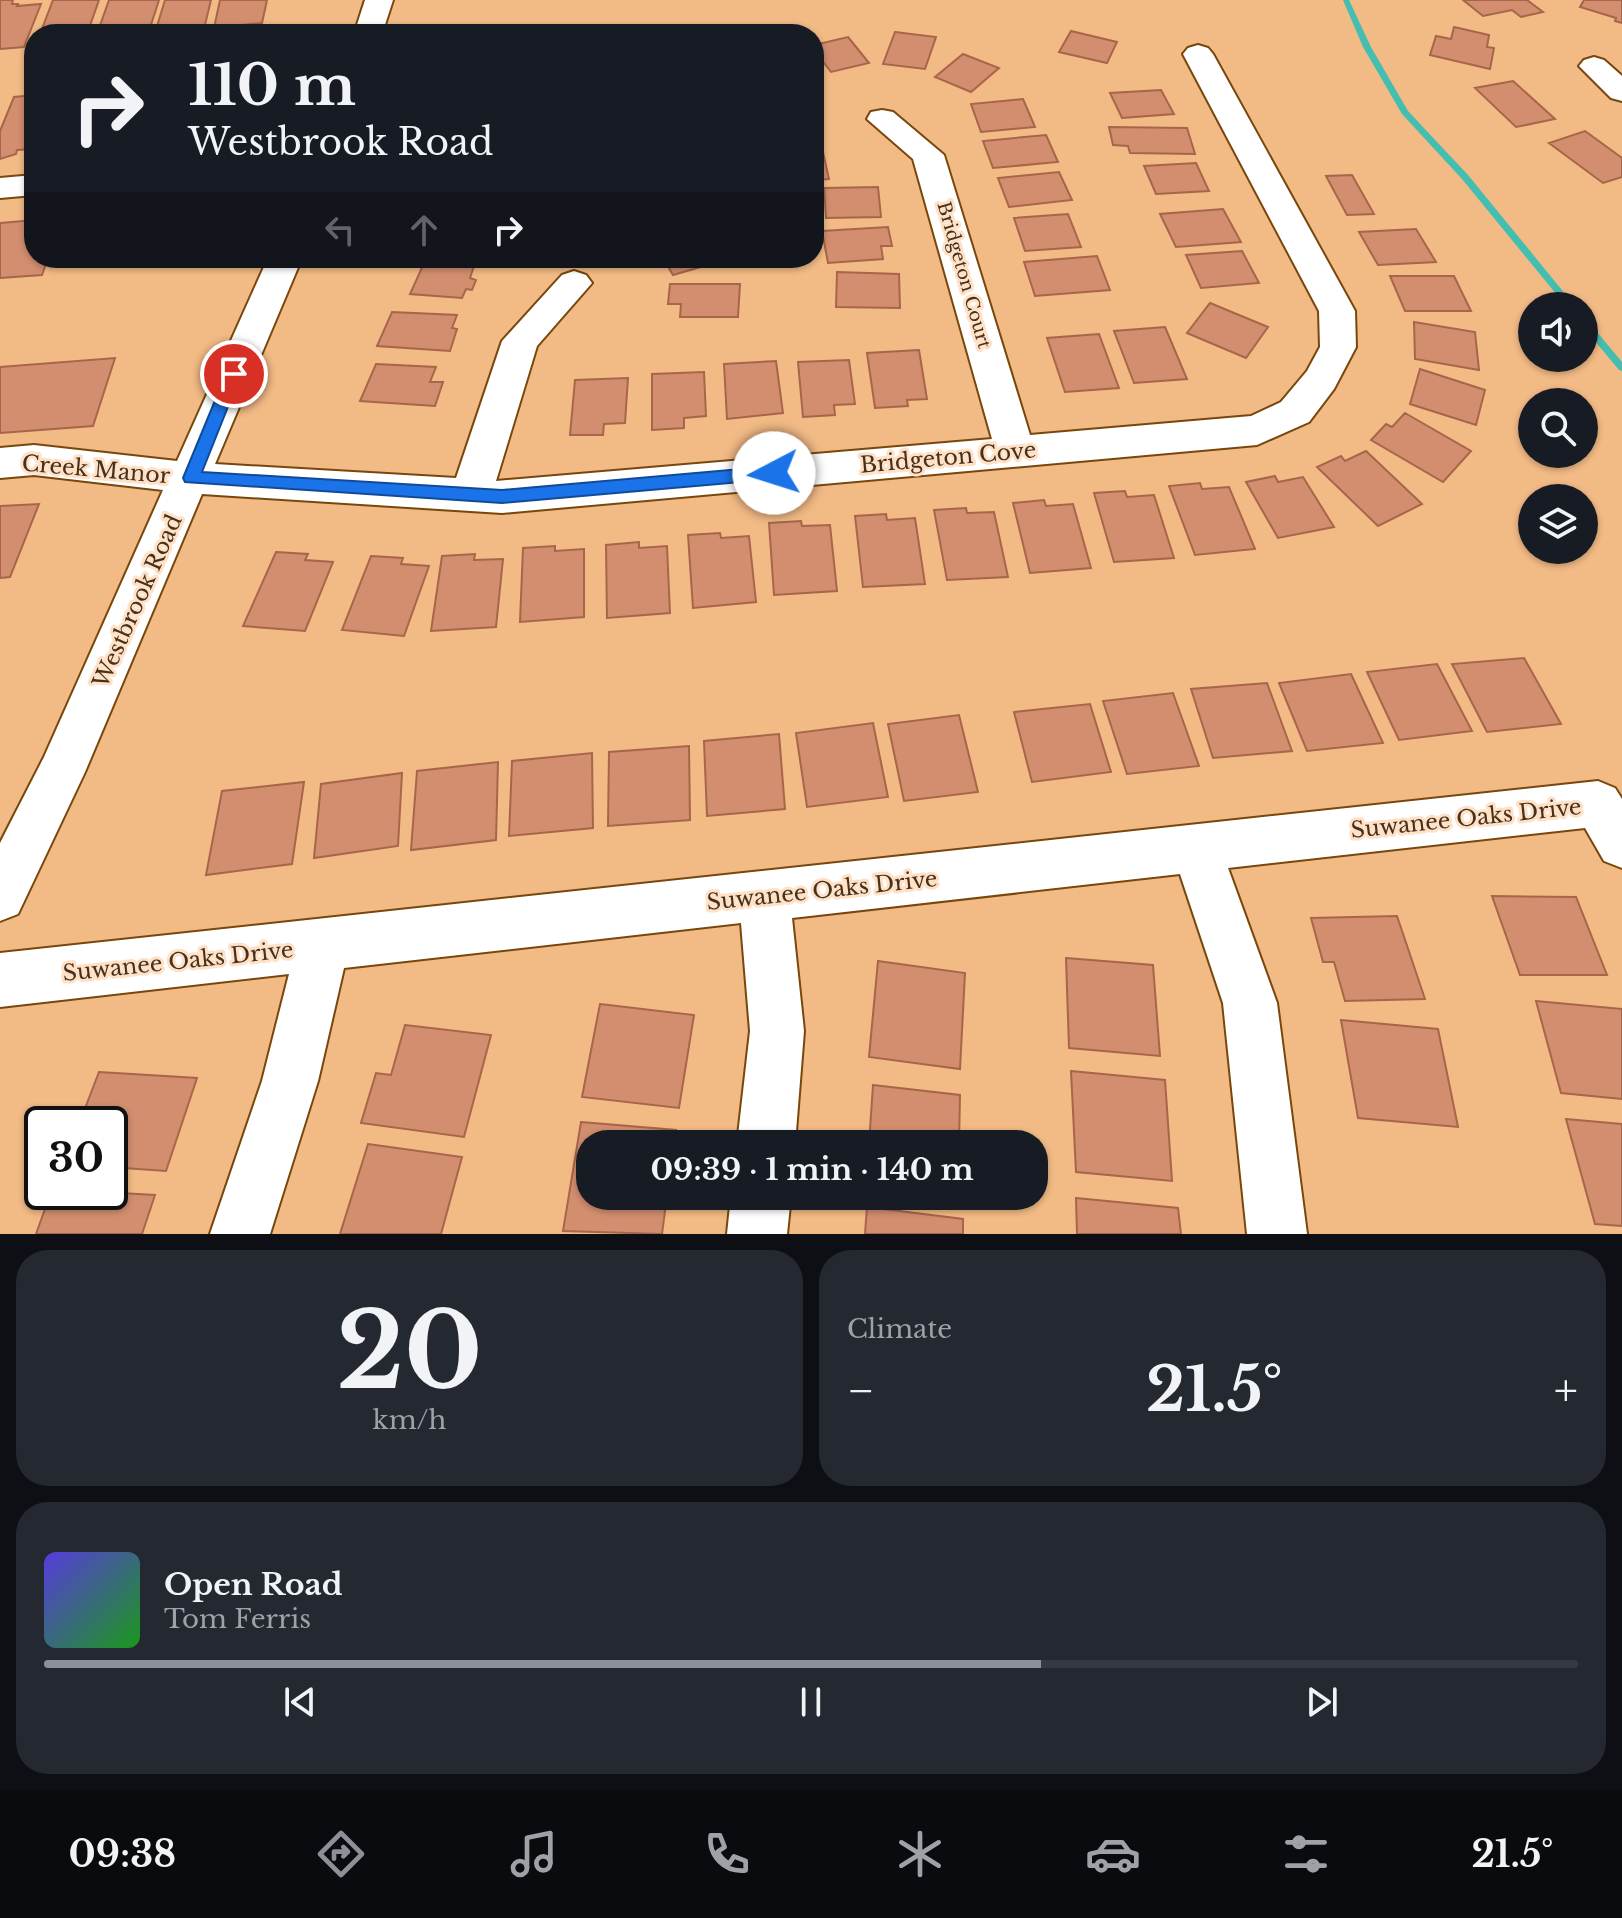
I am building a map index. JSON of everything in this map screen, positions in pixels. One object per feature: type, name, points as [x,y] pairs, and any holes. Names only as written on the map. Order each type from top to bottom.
[{"type":"street","points":[[371,24],[379,0]]},
{"type":"street","name":"Bridgeton Cove","points":[[191,478],[502,497],[1257,430],[1295,412],[1321,379],[1338,347],[1337,311],[1198,54]]},
{"type":"street","points":[[1594,66],[1622,92]]},
{"type":"street","name":"Bridgeton Court","points":[[882,119],[928,155],[1015,451]]},
{"type":"street","points":[[0,188],[24,186]]},
{"type":"street","name":"Westbrook Road","points":[[0,896],[61,772],[280,268]]},
{"type":"street","points":[[471,495],[520,341],[574,283]]},
{"type":"street","name":"Creek Manor","points":[[0,463],[34,460],[191,478]]},
{"type":"street","name":"Suwanee Oaks Drive","points":[[0,980],[1598,804],[1622,844]]},
{"type":"street","points":[[1196,848],[1250,1003],[1277,1234]]},
{"type":"street","points":[[764,896],[777,1031],[767,1130]]},
{"type":"street","points":[[240,1234],[290,1081],[323,945]]},
{"type":"street","points":[[757,1234],[760,1210]]},
{"type":"building","points":[[0,0],[13,0],[12,4],[17,6],[41,4],[33,24],[24,24],[24,47],[0,49]]},
{"type":"building","points":[[53,0],[99,0],[91,24],[44,24]]},
{"type":"building","points":[[109,0],[159,0],[151,24],[101,24]]},
{"type":"building","points":[[165,0],[211,0],[205,24],[158,24]]},
{"type":"building","points":[[220,0],[267,0],[262,23],[215,24]]},
{"type":"building","points":[[1463,0],[1527,0],[1543,12],[1521,17],[1512,10],[1483,16]]},
{"type":"building","points":[[1584,0],[1622,0],[1622,23],[1615,21],[1616,18],[1580,7]]},
{"type":"building","points":[[1454,27],[1489,35],[1487,47],[1494,48],[1490,69],[1430,55],[1436,36],[1451,39]]},
{"type":"building","points":[[1071,31],[1117,42],[1107,63],[1059,52]]},
{"type":"building","points":[[895,32],[936,37],[925,69],[883,64]]},
{"type":"building","points":[[848,37],[869,63],[831,72],[824,63],[824,43]]},
{"type":"building","points":[[963,54],[999,68],[971,92],[935,77]]},
{"type":"building","points":[[1513,81],[1555,119],[1516,127],[1475,88]]},
{"type":"building","points":[[1161,90],[1174,114],[1122,118],[1110,93]]},
{"type":"building","points":[[24,96],[24,150],[0,159],[0,131],[14,97]]},
{"type":"building","points":[[1023,99],[1035,127],[981,132],[971,104]]},
{"type":"building","points":[[1109,127],[1187,128],[1195,154],[1130,153],[1128,146],[1113,145]]},
{"type":"building","points":[[1585,131],[1622,158],[1622,177],[1603,183],[1549,143]]},
{"type":"building","points":[[1046,135],[1058,162],[993,168],[983,141]]},
{"type":"building","points":[[824,156],[829,179],[824,179]]},
{"type":"building","points":[[1196,163],[1209,191],[1156,194],[1144,166]]},
{"type":"building","points":[[1059,172],[1072,200],[1009,207],[998,178]]},
{"type":"building","points":[[1352,175],[1374,214],[1347,215],[1326,176]]},
{"type":"building","points":[[878,187],[881,217],[826,218],[824,188]]},
{"type":"building","points":[[1223,209],[1241,242],[1176,247],[1160,214]]},
{"type":"building","points":[[1068,214],[1081,247],[1025,251],[1014,218]]},
{"type":"building","points":[[24,221],[24,268],[44,268],[42,275],[0,278],[0,223]]},
{"type":"building","points":[[888,227],[892,246],[881,246],[883,259],[828,263],[824,231]]},
{"type":"building","points":[[1416,229],[1436,262],[1378,265],[1359,232]]},
{"type":"building","points":[[1242,251],[1259,283],[1201,288],[1186,255]]},
{"type":"building","points":[[1097,256],[1110,290],[1035,296],[1024,262]]},
{"type":"building","points":[[422,268],[473,268],[470,278],[476,280],[472,290],[466,289],[462,298],[410,294]]},
{"type":"building","points":[[669,268],[697,268],[673,275]]},
{"type":"building","points":[[837,272],[899,274],[900,308],[836,307]]},
{"type":"building","points":[[1390,276],[1454,276],[1471,311],[1405,311]]},
{"type":"building","points":[[670,284],[740,284],[738,317],[680,317],[681,304],[668,304]]},
{"type":"building","points":[[1210,303],[1268,327],[1246,358],[1187,333]]},
{"type":"building","points":[[392,312],[457,315],[452,328],[457,329],[450,351],[377,346]]},
{"type":"building","points":[[1414,322],[1475,332],[1479,370],[1415,359]]},
{"type":"building","points":[[1165,327],[1187,379],[1134,383],[1114,331]]},
{"type":"building","points":[[1099,334],[1119,388],[1065,392],[1047,338]]},
{"type":"building","points":[[919,350],[927,399],[907,400],[908,406],[875,408],[867,353]]},
{"type":"building","points":[[115,358],[93,426],[0,433],[0,367]]},
{"type":"building","points":[[849,360],[855,404],[834,405],[835,415],[803,417],[798,362]]},
{"type":"building","points":[[776,361],[783,413],[727,419],[724,364]]},
{"type":"building","points":[[376,364],[436,367],[430,382],[443,382],[435,406],[360,401]]},
{"type":"building","points":[[1420,369],[1485,390],[1476,425],[1410,404]]},
{"type":"building","points":[[704,372],[706,416],[684,418],[684,428],[652,430],[652,374]]},
{"type":"building","points":[[628,378],[625,423],[604,424],[603,435],[570,435],[575,380]]},
{"type":"building","points":[[1405,413],[1471,451],[1443,482],[1371,440],[1386,424],[1392,427]]},
{"type":"building","points":[[1366,451],[1422,504],[1378,526],[1317,467],[1341,456],[1345,461]]},
{"type":"building","points":[[1275,476],[1278,482],[1303,477],[1334,527],[1278,538],[1246,482]]},
{"type":"building","points":[[1200,483],[1202,489],[1229,487],[1255,549],[1195,555],[1169,486]]},
{"type":"building","points":[[1125,491],[1127,497],[1154,495],[1174,558],[1114,562],[1094,493]]},
{"type":"building","points":[[1044,500],[1046,506],[1073,504],[1091,568],[1030,573],[1013,503]]},
{"type":"building","points":[[39,504],[10,577],[0,578],[0,506]]},
{"type":"building","points":[[966,508],[967,513],[994,512],[1008,577],[947,580],[934,510]]},
{"type":"building","points":[[886,514],[887,520],[915,518],[925,584],[863,587],[855,516]]},
{"type":"building","points":[[801,521],[802,526],[830,525],[837,591],[774,595],[769,523]]},
{"type":"building","points":[[720,533],[721,538],[749,536],[756,602],[693,608],[688,535]]},
{"type":"building","points":[[639,542],[639,548],[667,546],[670,613],[607,618],[606,545]]},
{"type":"building","points":[[555,546],[555,551],[584,549],[584,617],[520,622],[523,548]]},
{"type":"building","points":[[276,552],[308,554],[305,560],[333,562],[305,631],[243,626]]},
{"type":"building","points":[[475,554],[474,560],[503,559],[496,627],[431,631],[442,556]]},
{"type":"building","points":[[371,556],[403,558],[401,564],[429,566],[404,636],[342,630]]},
{"type":"building","points":[[1524,658],[1561,724],[1487,732],[1452,664]]},
{"type":"building","points":[[1437,664],[1472,731],[1399,740],[1367,672]]},
{"type":"building","points":[[1351,674],[1383,743],[1307,751],[1279,683]]},
{"type":"building","points":[[1267,683],[1292,751],[1213,758],[1191,689]]},
{"type":"building","points":[[1173,693],[1199,766],[1127,774],[1103,701]]},
{"type":"building","points":[[1090,704],[1111,772],[1032,782],[1014,712]]},
{"type":"building","points":[[959,715],[978,792],[904,801],[888,724]]},
{"type":"building","points":[[873,723],[888,797],[807,807],[796,733]]},
{"type":"building","points":[[779,734],[785,809],[707,816],[704,741]]},
{"type":"building","points":[[689,746],[690,820],[608,826],[609,752]]},
{"type":"building","points":[[592,753],[593,828],[509,836],[512,761]]},
{"type":"building","points":[[498,762],[496,840],[411,850],[417,771]]},
{"type":"building","points":[[402,773],[398,846],[314,858],[321,784]]},
{"type":"building","points":[[304,782],[292,864],[206,875],[222,791]]},
{"type":"building","points":[[1492,896],[1576,897],[1607,975],[1520,975]]},
{"type":"building","points":[[1397,916],[1425,999],[1345,1001],[1334,962],[1323,962],[1311,918]]},
{"type":"building","points":[[1066,958],[1153,965],[1160,1056],[1069,1048]]},
{"type":"building","points":[[878,961],[965,973],[960,1069],[869,1057]]},
{"type":"building","points":[[1536,1001],[1622,1009],[1622,1099],[1561,1093]]},
{"type":"building","points":[[600,1004],[694,1015],[679,1108],[582,1097]]},
{"type":"building","points":[[1341,1020],[1438,1029],[1458,1127],[1358,1118]]},
{"type":"building","points":[[405,1025],[491,1035],[464,1137],[361,1123],[376,1073],[391,1075]]},
{"type":"building","points":[[1071,1071],[1165,1080],[1172,1181],[1076,1172]]},
{"type":"building","points":[[99,1072],[197,1078],[166,1171],[128,1168],[128,1106],[86,1106]]},
{"type":"building","points":[[873,1085],[960,1095],[959,1130],[870,1130]]},
{"type":"building","points":[[1566,1119],[1622,1124],[1622,1226],[1595,1224]]},
{"type":"building","points":[[581,1122],[676,1130],[580,1130]]},
{"type":"building","points":[[368,1144],[462,1157],[441,1234],[340,1234]]},
{"type":"building","points":[[576,1152],[576,1210],[665,1210],[662,1234],[563,1231]]},
{"type":"building","points":[[128,1193],[155,1195],[142,1234],[36,1234],[45,1210],[128,1210]]},
{"type":"building","points":[[1076,1198],[1178,1208],[1181,1234],[1077,1234]]},
{"type":"building","points":[[867,1210],[963,1219],[963,1234],[865,1234]]},
{"type":"waterway","points":[[1346,0],[1367,47],[1405,112],[1465,177],[1559,292]]},
{"type":"waterway","points":[[1598,339],[1622,368]]},
{"type":"route","points":[[234,374],[191,478],[502,497],[774,473]]}]
